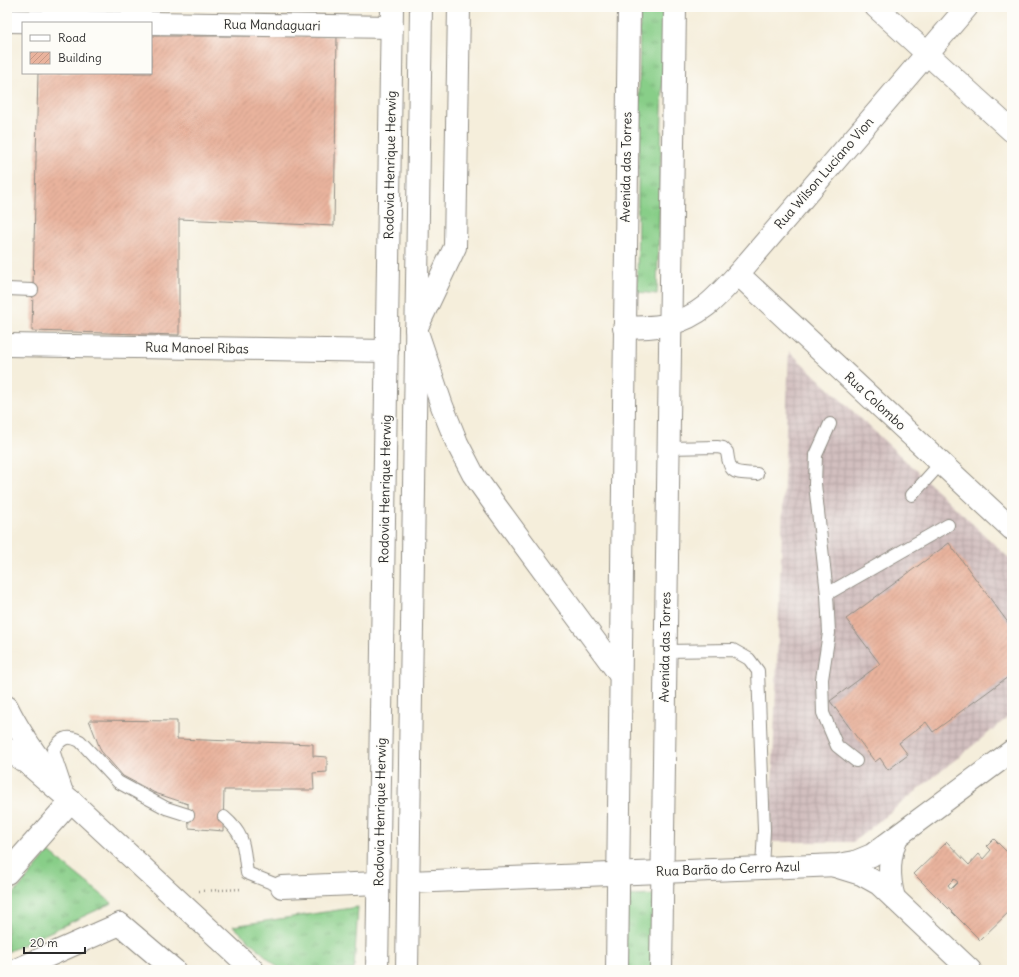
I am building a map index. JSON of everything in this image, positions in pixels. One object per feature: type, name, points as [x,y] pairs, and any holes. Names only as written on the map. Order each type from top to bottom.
[{"type":"main road","points":[[407,970],[421,7]]},
{"type":"main road","points":[[459,7],[456,247],[416,329],[442,406],[457,443],[473,474],[494,505],[620,675]]},
{"type":"main road","name":"Avenida das Torres","points":[[616,970],[629,7]]},
{"type":"main road","name":"Avenida das Torres","points":[[661,970],[669,324],[675,7]]},
{"type":"main road","points":[[876,7],[1012,131]]},
{"type":"main road","name":"Rua Wilson Luciano Vion","points":[[669,324],[692,315],[707,306],[738,274],[967,7]]},
{"type":"main road","name":"Rua Mandaguari","points":[[152,23],[392,17]]},
{"type":"main road","name":"Rodovia Henrique Herwig","points":[[377,970],[392,17]]},
{"type":"main road","name":"Rua Mandaguari","points":[[7,21],[79,22]]},
{"type":"main road","name":"Rua Colombo","points":[[738,274],[1012,529]]},
{"type":"main road","points":[[624,328],[669,324]]},
{"type":"main road","name":"Rua Manoel Ribas","points":[[7,345],[126,341],[387,351]]},
{"type":"main road","points":[[7,707],[33,753],[71,802]]},
{"type":"main road","points":[[7,749],[28,764],[71,802],[253,970]]},
{"type":"main road","name":"Rua Barão do Cerro Azul","points":[[409,882],[832,865],[856,862],[867,858],[897,837],[1012,751]]},
{"type":"main road","points":[[7,873],[71,802]]},
{"type":"main road","points":[[894,898],[889,872],[891,854],[897,837]]},
{"type":"main road","points":[[832,865],[852,870],[879,884],[970,970]]},
{"type":"main road","points":[[282,887],[378,883]]},
{"type":"main road","points":[[16,970],[120,924],[174,970]]},
{"type":"lane","points":[[7,289],[32,290]]},
{"type":"lane","points":[[830,424],[816,455],[815,484],[830,633],[822,679],[823,714],[837,746],[856,761]]},
{"type":"lane","points":[[668,448],[723,448],[727,452],[729,466],[732,470],[736,472],[757,474]]},
{"type":"lane","points":[[912,495],[941,463]]},
{"type":"lane","points":[[827,594],[948,525]]},
{"type":"lane","points":[[665,651],[733,650],[749,659],[758,671],[764,830],[762,868]]},
{"type":"lane","points":[[71,802],[53,750],[61,740],[72,737],[80,741],[118,782],[166,808],[188,815]]},
{"type":"lane","points":[[224,817],[235,826],[242,838],[247,873],[282,887]]},
{"type":"path","points":[[170,893],[244,889]]},
{"type":"shaded area","points":[[789,351],[1012,561],[1012,714],[853,842],[770,842]]},
{"type":"green space","points":[[640,7],[665,7],[657,294],[637,292]]},
{"type":"green space","points":[[49,852],[112,903],[7,952],[7,902]]},
{"type":"green space","points":[[655,895],[654,970],[625,970],[626,896]]},
{"type":"green space","points":[[358,907],[354,970],[281,970],[233,926]]},
{"type":"building","points":[[152,36],[337,36],[334,226],[179,219],[179,335],[32,331],[38,74],[152,74]]},
{"type":"building","points":[[949,543],[1012,628],[1012,674],[933,732],[926,722],[899,743],[908,755],[888,770],[880,758],[875,762],[830,701],[880,664],[846,619]]},
{"type":"building","points":[[89,720],[177,721],[177,739],[313,744],[313,756],[327,757],[327,772],[313,773],[314,790],[224,790],[223,831],[189,828],[188,804],[155,793],[123,776],[101,751]]},
{"type":"building","points":[[994,839],[1012,857],[1012,909],[980,940],[914,874],[947,842],[969,865],[979,854],[983,859],[991,850],[987,846]],"holes":[[[954,879],[958,882],[951,889],[948,885]]]}]
